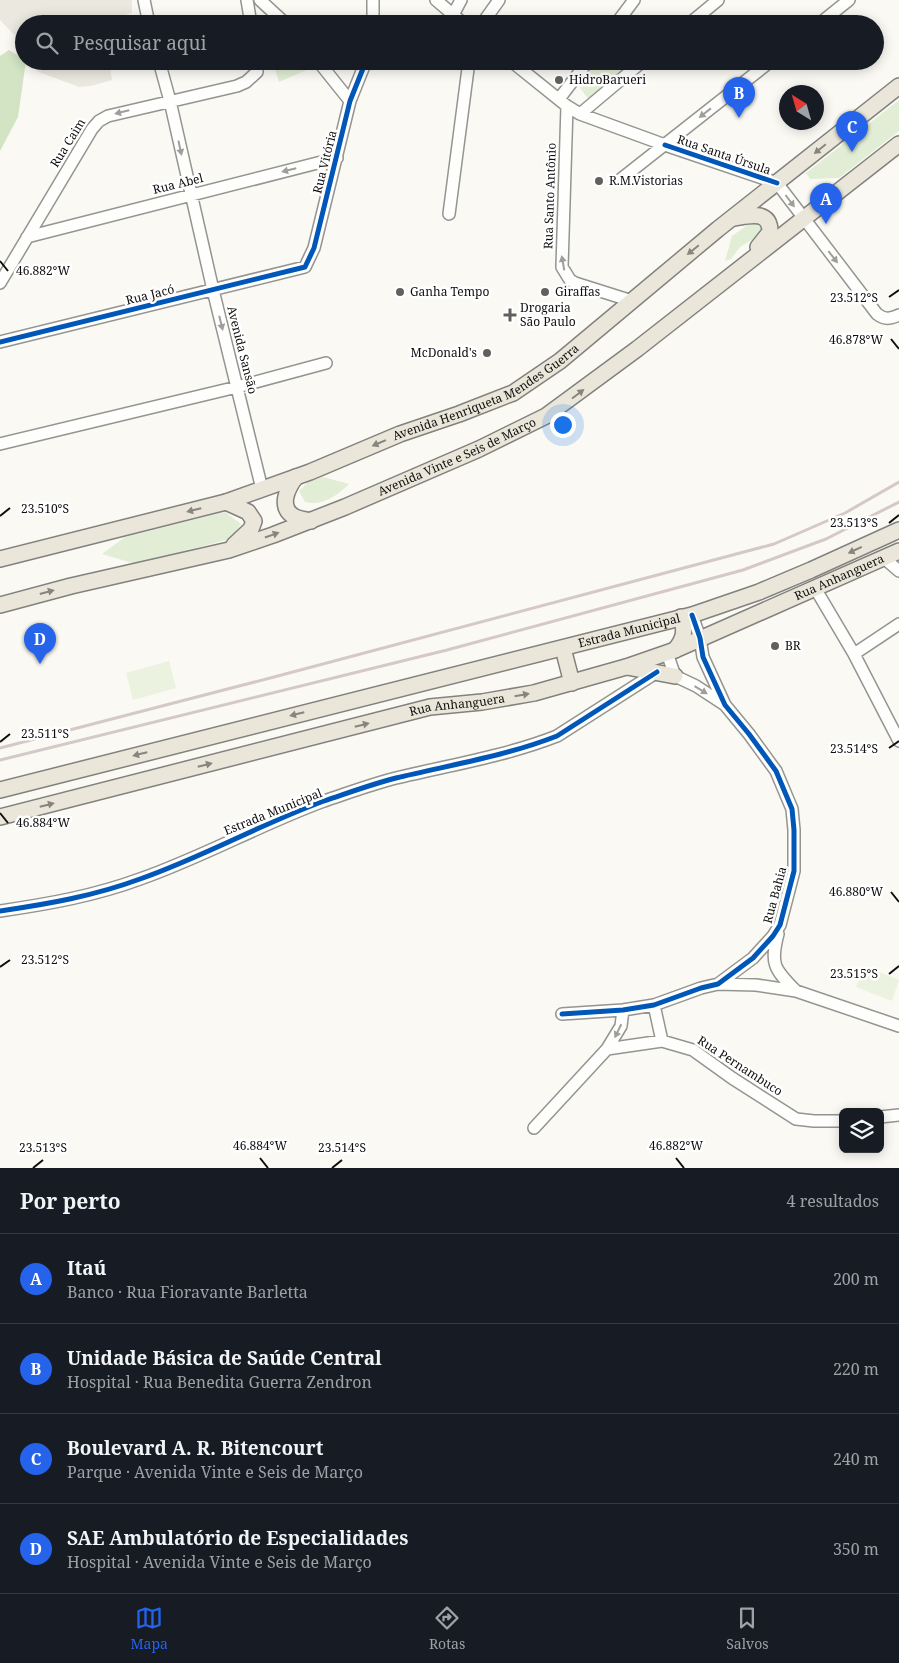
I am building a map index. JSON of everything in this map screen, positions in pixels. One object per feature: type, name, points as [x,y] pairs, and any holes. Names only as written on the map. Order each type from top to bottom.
[{"type":"main road","name":"Avenida Henriqueta Mendes Guerra","points":[[0,559],[226,502],[296,477],[400,434],[513,392],[560,361],[732,218],[899,86]]},
{"type":"main road","name":"Avenida Vinte e Seis de Março","points":[[0,605],[71,586],[229,550],[311,521],[479,449],[546,416],[637,349],[899,144]]},
{"type":"main road","points":[[732,218],[759,215],[765,218],[770,228],[768,236],[743,266]]},
{"type":"main road","points":[[296,477],[286,494],[286,507],[294,517],[311,521]]},
{"type":"main road","points":[[226,502],[251,514],[254,521],[245,537],[229,550]]},
{"type":"main road","name":"Estrada Municipal","points":[[0,790],[686,616],[759,592],[899,530]]},
{"type":"main road","name":"Rua Anhanguera","points":[[0,817],[430,708],[534,693],[572,683],[671,652],[899,551]]},
{"type":"main road","points":[[671,652],[682,642],[686,616]]},
{"type":"main road","points":[[418,685],[447,684],[565,656],[606,643],[624,633]]},
{"type":"main road","points":[[565,656],[572,683]]},
{"type":"main road","points":[[626,667],[675,676]]},
{"type":"street","points":[[144,0],[147,15]]},
{"type":"street","points":[[247,0],[250,15]]},
{"type":"street","points":[[260,0],[276,15]]},
{"type":"street","points":[[373,0],[373,15]]},
{"type":"street","points":[[436,0],[453,15],[461,0]]},
{"type":"street","points":[[488,15],[499,0]]},
{"type":"street","points":[[623,15],[634,0]]},
{"type":"street","points":[[700,15],[718,0]]},
{"type":"street","points":[[830,15],[849,0]]},
{"type":"street","name":"Avenida Sansão","points":[[161,70],[212,290],[262,489]]},
{"type":"street","name":"Rua Caim","points":[[0,283],[99,120],[108,116],[237,86],[246,82],[257,70]]},
{"type":"street","points":[[325,70],[350,101]]},
{"type":"street","name":"Rua Vitória","points":[[305,267],[314,248],[350,101],[362,70]]},
{"type":"street","points":[[449,214],[468,70]]},
{"type":"street","name":"Rua Santa Úrsula","points":[[522,70],[563,103],[580,114],[777,183]]},
{"type":"street","points":[[563,103],[583,70]]},
{"type":"street","points":[[580,114],[632,70]]},
{"type":"street","points":[[621,179],[760,70]]},
{"type":"street","name":"Rua Santo Antônio","points":[[563,103],[562,266],[570,280],[575,283],[632,300]]},
{"type":"street","name":"Rua Abel","points":[[27,237],[337,158]]},
{"type":"street","points":[[777,183],[877,314],[882,318],[889,319],[899,315]]},
{"type":"street","name":"Rua Jacó","points":[[0,342],[305,267]]},
{"type":"street","points":[[0,444],[326,363]]},
{"type":"street","points":[[884,558],[899,571]]},
{"type":"street","points":[[815,588],[854,654],[899,741]]},
{"type":"street","points":[[686,616],[700,638],[704,657],[725,705]]},
{"type":"street","points":[[854,654],[899,624]]},
{"type":"street","points":[[671,652],[675,676],[696,686],[725,705]]},
{"type":"street","name":"Estrada Municipal","points":[[0,911],[77,898],[107,890],[141,879],[260,826],[324,801],[383,782],[469,762],[541,742],[557,736],[657,672]]},
{"type":"street","name":"Rua Bahia","points":[[562,1014],[623,1010],[654,1005],[718,984],[758,953],[780,925],[794,871],[792,809],[776,771],[725,705]]},
{"type":"street","points":[[780,925],[774,950],[774,962],[782,976],[796,991]]},
{"type":"street","points":[[718,984],[756,985],[796,991],[899,1026]]},
{"type":"street","points":[[654,1005],[662,1041]]},
{"type":"street","points":[[534,1128],[607,1049],[621,1026],[623,1010]]},
{"type":"street","name":"Rua Pernambuco","points":[[607,1049],[662,1041],[693,1050],[732,1078],[796,1119],[814,1121],[839,1120]]},
{"type":"street","points":[[884,1117],[899,1115]]},
{"type":"green space","points":[[9,50],[15,54],[15,70],[25,70],[18,117],[0,151],[0,56]]},
{"type":"green space","points":[[275,70],[307,70],[279,82]]},
{"type":"green space","points":[[588,70],[623,70],[625,72],[590,101],[577,84]]},
{"type":"green space","points":[[899,100],[899,131],[839,178],[810,179],[806,173]]},
{"type":"green space","points":[[759,217],[767,225],[763,233],[740,247],[731,259],[725,261],[732,236]]},
{"type":"green space","points":[[323,477],[349,484],[329,499],[318,503],[305,502],[299,491],[308,482]]},
{"type":"green space","points":[[225,512],[241,524],[230,539],[136,564],[102,554],[125,537]]},
{"type":"green space","points":[[169,661],[176,688],[133,700],[126,673]]},
{"type":"green space","points":[[865,966],[899,980],[892,1001],[856,987]]},
{"type":"shaded area","points":[[0,0],[132,0],[132,13],[124,15],[15,15],[15,36],[0,20]]},
{"type":"shaded area","points":[[38,70],[110,70],[112,80],[91,86],[79,87]]},
{"type":"railway","points":[[0,748],[774,544],[845,513],[899,482]]},
{"type":"railway","points":[[0,760],[447,650],[743,570],[826,539],[899,502]]},
{"type":"cycle path","points":[[0,342],[305,267],[314,248],[350,101],[362,70]]},
{"type":"cycle path","points":[[665,145],[777,183]]},
{"type":"cycle path","points":[[562,1014],[623,1010],[654,1005],[718,984],[753,958],[773,936],[780,925],[794,871],[792,809],[776,771],[725,705],[703,657],[700,638],[692,615]]},
{"type":"cycle path","points":[[0,911],[71,899],[123,885],[186,861],[324,801],[387,780],[498,755],[538,743],[557,736],[657,672]]},
{"type":"place","name":"HidroBarueri","points":[[559,80]]},
{"type":"place","name":"Unidade Básica de Saúde Central","points":[[739,118]]},
{"type":"place","name":"Boulevard A. R. Bitencourt","points":[[852,152]]},
{"type":"place","name":"R.M.Vistorias","points":[[599,181]]},
{"type":"place","name":"Itaú","points":[[826,224]]},
{"type":"place","name":"Ganha Tempo","points":[[400,292]]},
{"type":"place","name":"Giraffas","points":[[545,292]]},
{"type":"place","name":"Drogaria São Paulo","points":[[510,315]]},
{"type":"place","name":"McDonald's","points":[[487,353]]},
{"type":"place","name":"BR","points":[[775,646]]},
{"type":"place","name":"SAE Ambulatório de Especialidades","points":[[40,664]]}]
